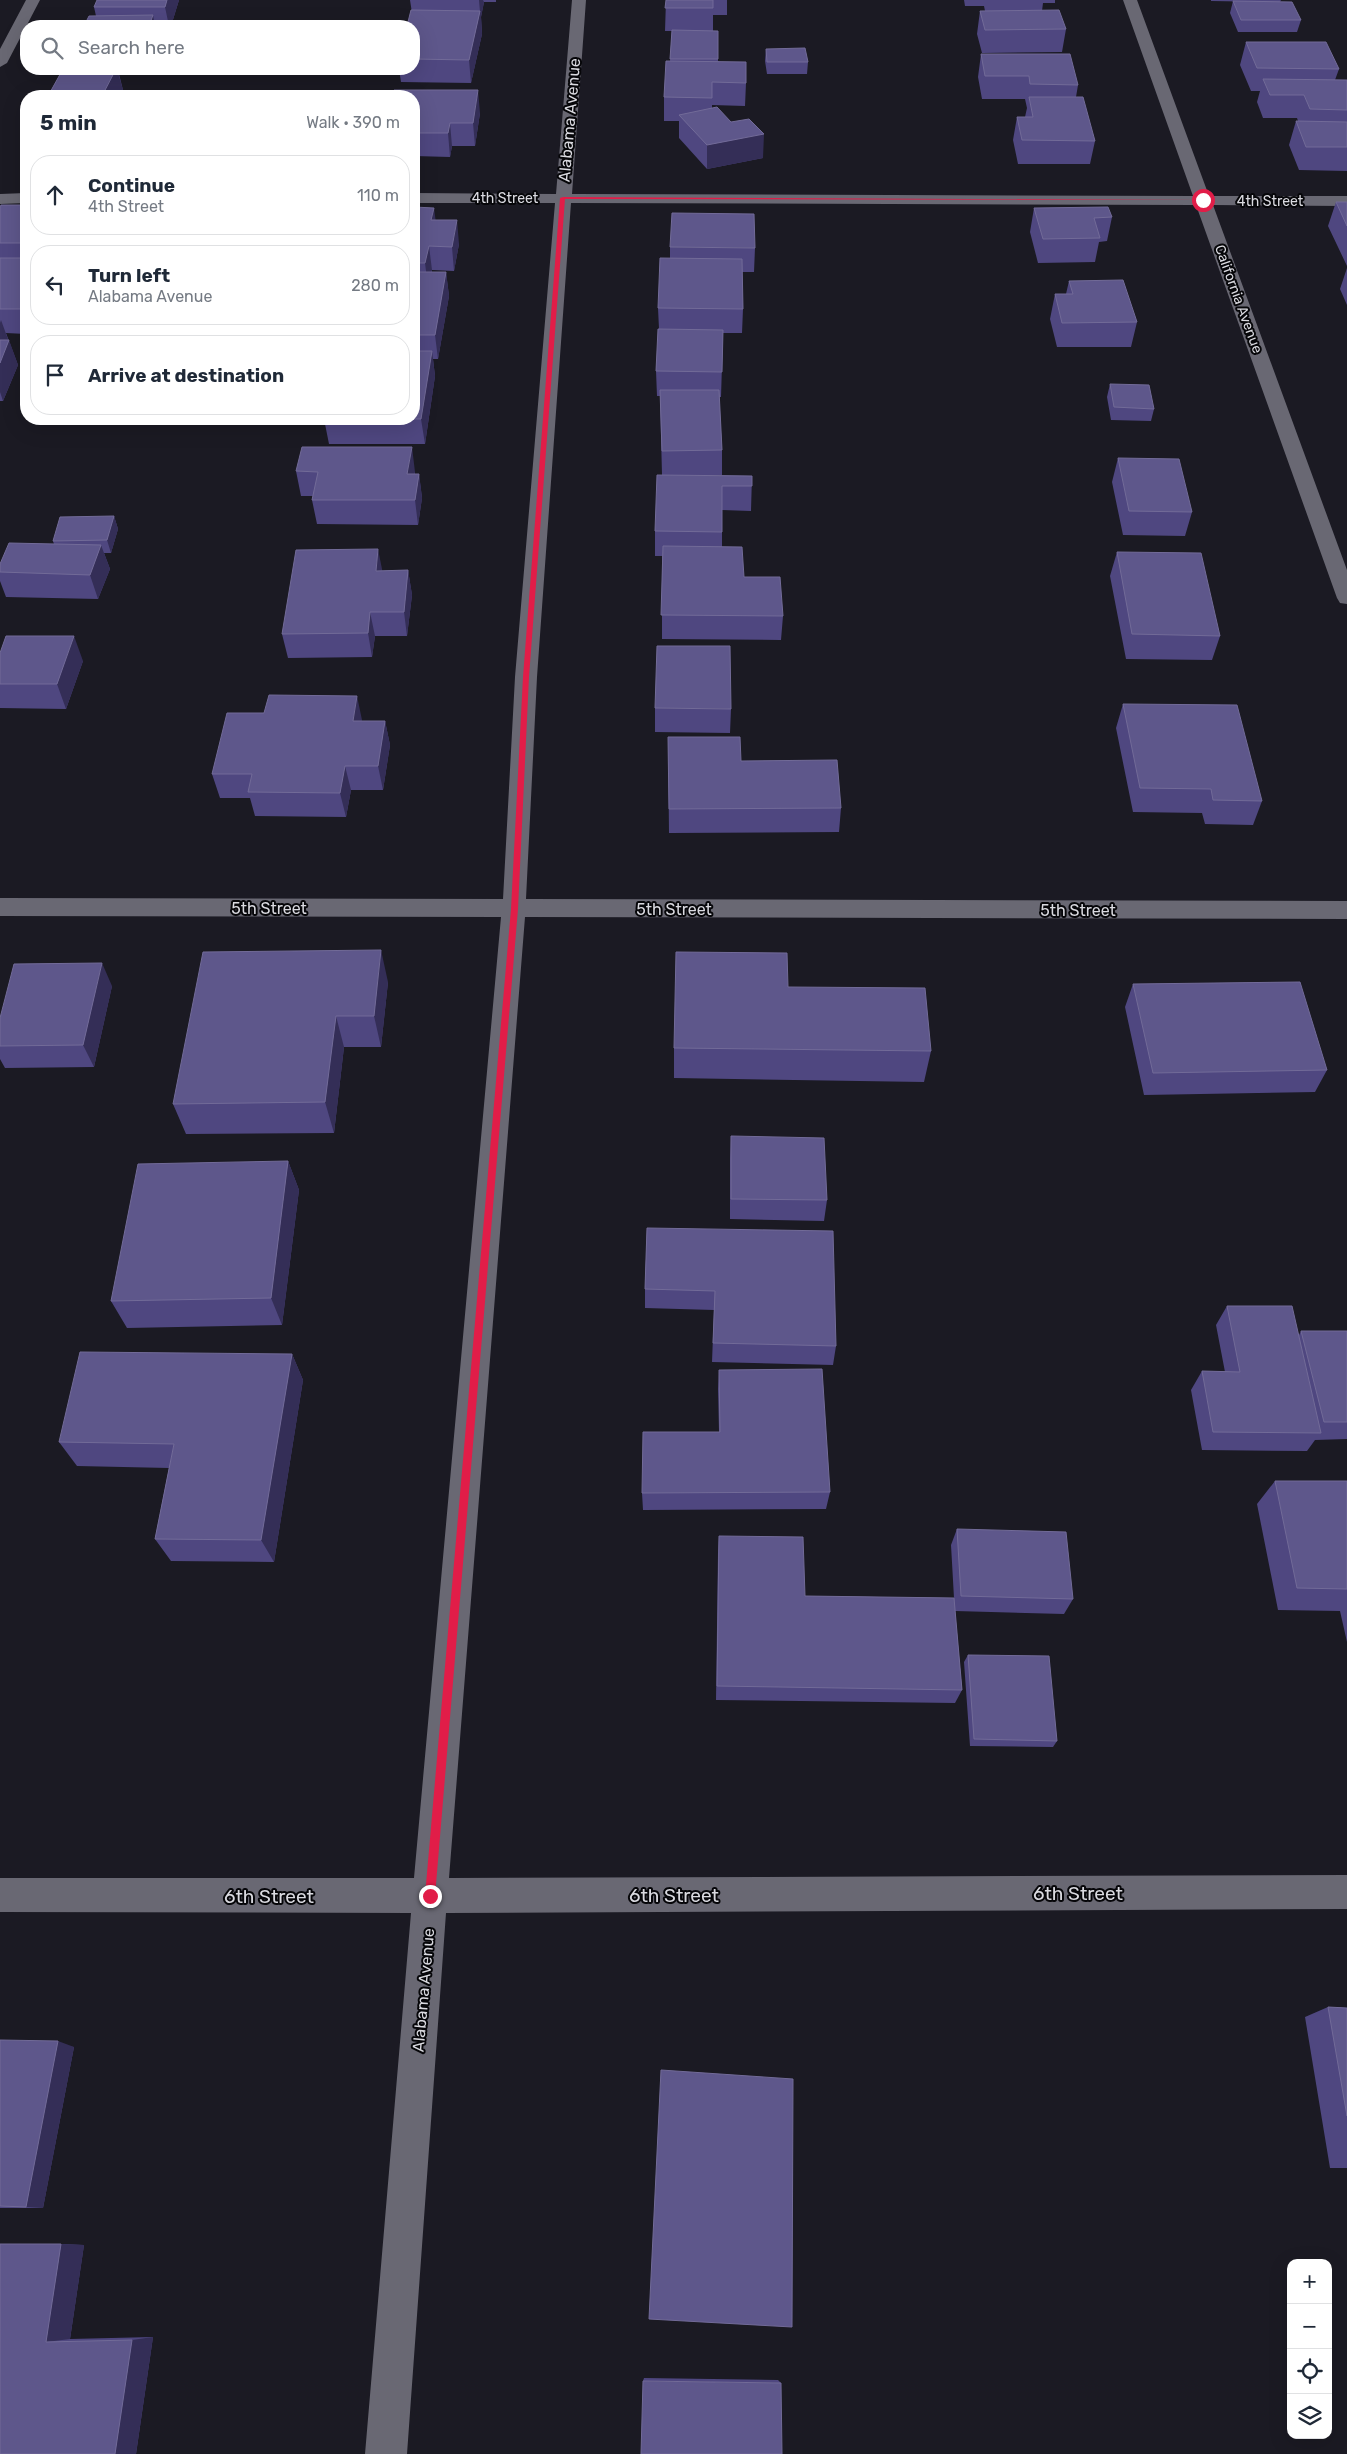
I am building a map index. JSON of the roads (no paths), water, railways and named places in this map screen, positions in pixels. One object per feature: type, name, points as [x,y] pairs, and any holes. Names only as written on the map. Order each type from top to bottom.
[{"type":"street","points":[[23,20],[33,0]]},
{"type":"street","name":"Alabama Avenue","points":[[386,2454],[430,1896],[514,909],[526,677],[579,0]]},
{"type":"street","name":"California Avenue","points":[[1130,0],[1347,598]]},
{"type":"street","points":[[0,63],[20,25]]},
{"type":"street","points":[[0,198],[20,198]]},
{"type":"street","name":"4th Street","points":[[420,198],[1347,201]]},
{"type":"street","name":"5th Street","points":[[0,908],[1347,910]]},
{"type":"street","name":"6th Street","points":[[0,1895],[430,1896],[1347,1892]]}]
